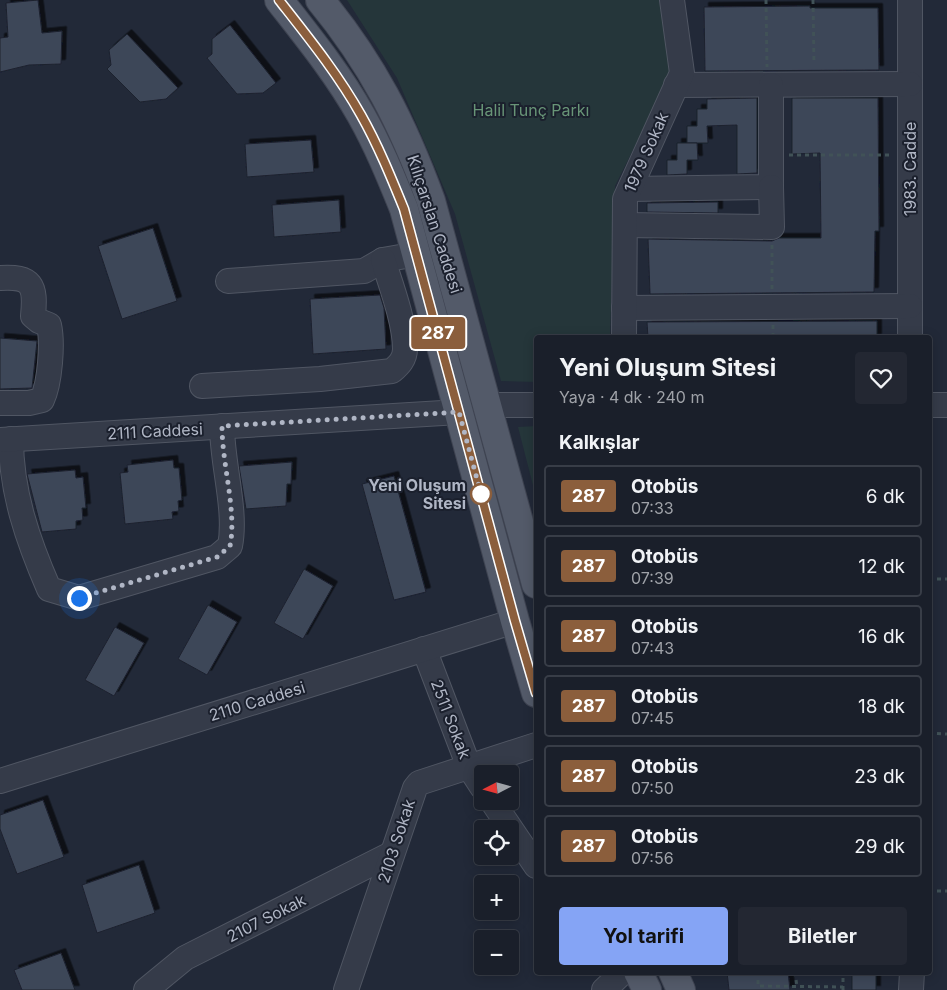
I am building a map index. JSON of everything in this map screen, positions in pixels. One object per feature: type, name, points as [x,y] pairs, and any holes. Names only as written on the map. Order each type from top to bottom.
[{"type":"main road","name":"Kılıçarslan Caddesi","points":[[279,0],[316,48],[360,114],[385,163],[400,200],[417,254],[534,686]]},
{"type":"main road","name":"Kılıçarslan Caddesi","points":[[320,0],[350,36],[380,85],[412,148],[432,201],[534,577]]},
{"type":"main road","points":[[459,412],[488,405]]},
{"type":"main road","points":[[674,975],[681,990]]},
{"type":"main road","points":[[618,978],[647,990]]},
{"type":"street","name":"1979 Sokak","points":[[624,335],[625,199],[682,69],[672,0]]},
{"type":"street","name":"1983. Cadde","points":[[910,0],[910,335]]},
{"type":"street","points":[[676,85],[910,84]]},
{"type":"street","points":[[625,225],[772,227],[769,85]]},
{"type":"street","points":[[630,189],[771,186]]},
{"type":"street","points":[[228,281],[364,271],[384,260],[417,254]]},
{"type":"street","points":[[202,386],[320,379],[392,372],[399,366],[405,348],[396,302],[384,260]]},
{"type":"street","points":[[0,278],[17,277],[28,280],[32,286],[33,316],[39,321],[49,324],[51,335],[46,390],[42,400],[29,403],[0,403]]},
{"type":"street","points":[[624,308],[910,306]]},
{"type":"street","points":[[488,405],[534,405]]},
{"type":"street","points":[[932,405],[947,405]]},
{"type":"street","name":"2111 Caddesi","points":[[6,439],[459,412]]},
{"type":"street","points":[[6,439],[18,507],[48,589],[62,595],[79,598],[217,557],[230,546],[234,531],[222,449],[222,426]]},
{"type":"street","name":"2110 Caddesi","points":[[0,781],[515,621]]},
{"type":"street","name":"2511 Sokak","points":[[424,649],[469,767],[474,775]]},
{"type":"street","name":"2103 Sokak","points":[[346,990],[415,788],[419,784],[534,746]]},
{"type":"street","points":[[498,810],[534,863]]},
{"type":"street","name":"2107 Sokak","points":[[146,990],[185,958],[391,854]]},
{"type":"street","points":[[912,975],[912,990]]},
{"type":"path","points":[[766,0],[769,85]]},
{"type":"path","points":[[813,0],[814,85]]},
{"type":"path","points":[[771,156],[910,154]]},
{"type":"path","points":[[772,227],[773,335]]},
{"type":"path","points":[[932,579],[947,579]]},
{"type":"path","points":[[932,733],[947,734]]},
{"type":"path","points":[[932,891],[947,890]]},
{"type":"path","points":[[758,975],[758,986],[843,989],[843,975]]},
{"type":"path","points":[[795,975],[797,986]]},
{"type":"green space","name":"Halil Tunç Parkı","points":[[347,0],[659,0],[669,39],[671,68],[669,78],[615,186],[610,335],[534,335],[534,382],[501,381],[455,214],[397,78]]},
{"type":"green space","points":[[534,426],[534,489],[518,427]]},
{"type":"building","points":[[38,0],[42,33],[62,31],[61,64],[29,65],[0,72],[0,38],[8,37],[6,3]]},
{"type":"building","points":[[810,6],[810,8],[878,8],[879,70],[705,71],[704,7]]},
{"type":"building","points":[[230,25],[276,83],[263,93],[237,94],[207,58],[212,54],[212,39]]},
{"type":"building","points":[[127,34],[178,88],[166,99],[140,102],[107,69],[111,65],[109,50]]},
{"type":"building","points":[[757,98],[757,173],[737,174],[737,125],[707,126],[708,143],[687,143],[687,126],[697,126],[697,109],[707,109],[707,99]]},
{"type":"building","points":[[792,98],[878,98],[879,231],[875,231],[874,292],[650,294],[648,239],[772,241],[779,238],[821,238],[820,153],[792,154]]},
{"type":"building","points":[[311,140],[314,172],[247,177],[245,144]]},
{"type":"building","points":[[677,143],[697,143],[698,160],[687,160],[687,174],[667,175],[667,160],[677,160]]},
{"type":"building","points":[[339,200],[341,232],[274,237],[272,205]]},
{"type":"building","points":[[718,202],[718,213],[647,212],[647,203]]},
{"type":"building","points":[[153,228],[177,301],[122,319],[98,246]]},
{"type":"building","points":[[380,295],[384,308],[386,349],[313,354],[310,299]]},
{"type":"building","points":[[877,321],[877,335],[648,335],[647,322]]},
{"type":"building","points":[[0,338],[37,341],[32,388],[0,389]]},
{"type":"building","points":[[173,460],[174,468],[179,468],[182,500],[178,501],[179,511],[172,512],[173,519],[125,524],[120,473],[128,472],[127,465]]},
{"type":"building","points":[[292,462],[291,484],[287,484],[286,506],[246,509],[239,466]]},
{"type":"building","points":[[75,470],[76,478],[83,477],[86,508],[82,508],[83,520],[76,521],[76,529],[42,532],[27,474]]},
{"type":"building","points":[[394,476],[426,592],[394,600],[362,484]]},
{"type":"building","points":[[304,569],[333,586],[303,639],[274,623]]},
{"type":"building","points":[[208,605],[237,622],[207,675],[178,659]]},
{"type":"building","points":[[115,627],[144,643],[114,696],[85,680]]},
{"type":"building","points":[[43,800],[64,857],[17,874],[0,829],[0,815]]},
{"type":"building","points":[[139,865],[155,913],[97,933],[82,885]]},
{"type":"building","points":[[61,953],[75,990],[22,990],[14,970]]},
{"type":"building","points":[[727,975],[788,975],[790,990],[729,990]]},
{"type":"building","points":[[852,975],[876,975],[876,990],[852,990]]},
{"type":"bus line","name":"287","points":[[279,0],[316,48],[360,114],[385,163],[404,209],[534,686]]},
{"type":"place","name":"Yeni Oluşum Sitesi","points":[[481,494]]},
{"type":"route","points":[[79,598],[217,557],[230,546],[234,531],[222,449],[222,426],[459,412],[481,494]]}]
